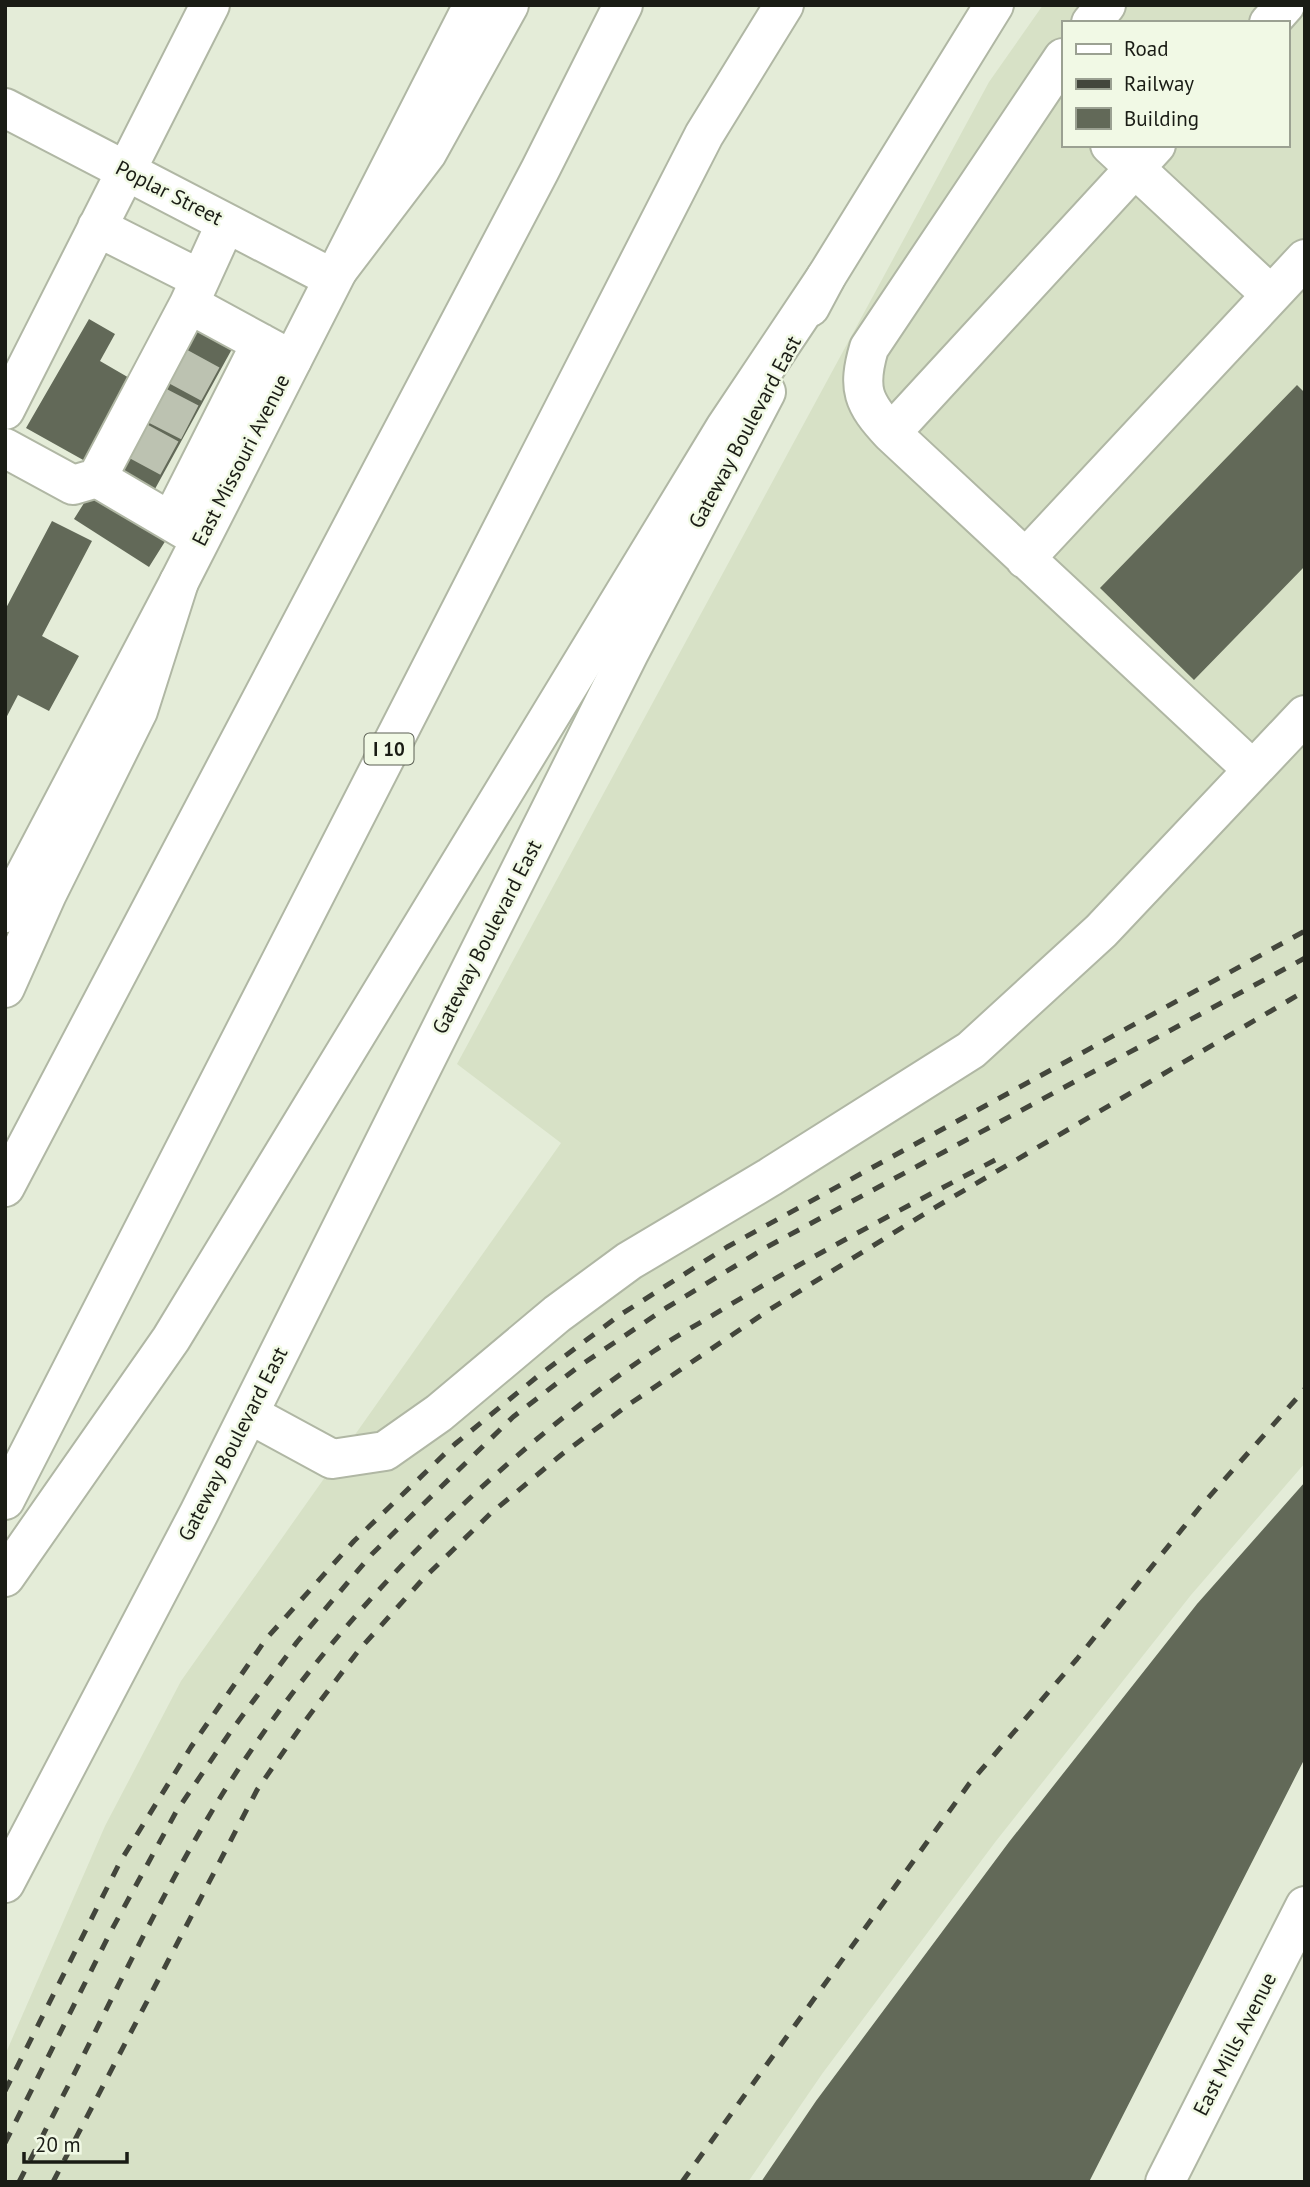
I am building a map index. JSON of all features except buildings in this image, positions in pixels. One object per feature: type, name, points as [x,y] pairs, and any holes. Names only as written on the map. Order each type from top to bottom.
[{"type":"main road","points":[[5,410],[210,5]]},
{"type":"main road","name":"East Missouri Avenue","points":[[5,913],[179,582],[186,530],[217,436],[332,278],[473,5]]},
{"type":"main road","points":[[332,278],[427,153],[509,5]]},
{"type":"main road","points":[[5,1187],[540,170],[623,5]]},
{"type":"main road","name":"I 10","points":[[5,1500],[698,147],[784,5]]},
{"type":"main road","name":"Gateway Boulevard East","points":[[5,1883],[249,1414],[629,653],[826,276],[995,5]]},
{"type":"main road","points":[[1093,21],[1106,5]]},
{"type":"main road","points":[[1271,21],[1285,5]]},
{"type":"main road","points":[[1057,82],[869,348],[862,370],[863,394],[872,412],[891,433],[1253,770]]},
{"type":"main road","name":"Poplar Street","points":[[5,108],[332,278]]},
{"type":"main road","points":[[891,433],[1134,153],[1271,295]]},
{"type":"main road","points":[[5,448],[73,485],[97,478],[129,437],[169,362],[194,292],[226,223]]},
{"type":"main road","points":[[97,227],[277,352],[223,390],[217,436],[183,465],[186,530]]},
{"type":"main road","points":[[1025,559],[1305,259]]},
{"type":"main road","points":[[5,1577],[171,1339],[725,428],[826,276]]},
{"type":"main road","points":[[97,478],[186,530]]},
{"type":"main road","points":[[5,988],[47,894],[138,711],[179,582]]},
{"type":"main road","points":[[249,1414],[332,1459],[384,1451],[439,1413],[557,1314],[629,1261],[770,1177],[971,1050],[1101,931],[1305,715]]},
{"type":"main road","name":"East Mills Avenue","points":[[1165,2182],[1305,1906]]},
{"type":"shaded area","points":[[1043,5],[1305,5],[1305,1463],[1191,1595],[996,1841],[822,2074],[748,2182],[5,2182],[5,2055],[105,1826],[181,1681],[561,1143],[457,1064],[989,82]]},
{"type":"tunnel","points":[[177,366],[212,385]]},
{"type":"tunnel","points":[[156,405],[191,423]]},
{"type":"tunnel","points":[[136,440],[171,459]]},
{"type":"railway","points":[[5,2091],[120,1862],[191,1747],[266,1639],[354,1541],[455,1444],[538,1376],[620,1315],[727,1247],[1305,931]]},
{"type":"railway","points":[[5,2143],[111,1931],[176,1812],[231,1731],[297,1642],[372,1554],[513,1417],[578,1367],[666,1308],[765,1248],[1305,958]]},
{"type":"railway","points":[[53,2182],[257,1790],[359,1650],[423,1579],[490,1514],[561,1455],[628,1405],[769,1310],[929,1211],[1305,991]]},
{"type":"railway","points":[[19,2182],[161,1901],[223,1793],[265,1730],[312,1668],[416,1550],[532,1443],[592,1395],[654,1351],[791,1270],[999,1158]]},
{"type":"railway","points":[[682,2182],[969,1784],[1077,1659],[1200,1507],[1305,1389]]}]
